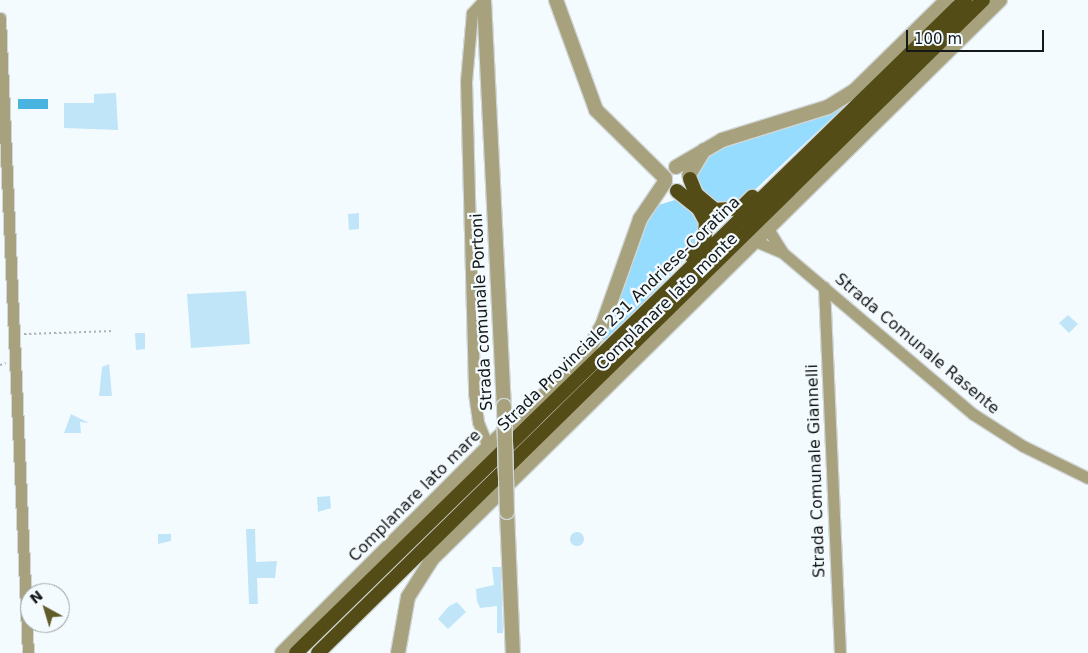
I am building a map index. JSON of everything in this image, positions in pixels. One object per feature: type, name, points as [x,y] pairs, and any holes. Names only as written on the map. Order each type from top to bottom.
[{"type":"highway","name":"Strada Provinciale 231 Andriese-Coratina","points":[[296,653],[965,0]]},
{"type":"highway","name":"Strada Provinciale 231 Andriese-Coratina","points":[[318,653],[983,0]]},
{"type":"highway","points":[[689,177],[703,203],[726,212],[740,208],[787,164],[807,154]]},
{"type":"highway","points":[[645,314],[657,292],[704,243],[707,234],[699,209],[672,180]]},
{"type":"highway","points":[[328,653],[393,579]]},
{"type":"street","points":[[484,0],[472,13],[466,90],[474,393],[478,422],[488,447]]},
{"type":"street","name":"Strada comunale Portoni","points":[[484,0],[504,406],[513,653]]},
{"type":"street","points":[[556,0],[596,110],[606,124],[684,189],[705,150]]},
{"type":"street","name":"Complanare lato mare","points":[[282,653],[488,447],[588,351],[650,203],[672,180],[705,150],[828,107],[854,91],[947,0]]},
{"type":"street","name":"Complanare lato monte","points":[[398,653],[408,597],[432,559],[1000,0]]},
{"type":"street","points":[[0,18],[28,653]]},
{"type":"street","points":[[672,180],[689,177]]},
{"type":"street","points":[[768,229],[783,253]]},
{"type":"street","points":[[755,241],[783,253]]},
{"type":"street","name":"Strada Comunale Rasente","points":[[783,253],[973,414],[1023,446],[1088,478]]},
{"type":"street","name":"Strada Comunale Giannelli","points":[[824,287],[840,653]]},
{"type":"path","points":[[14,334],[114,331]]},
{"type":"shaded area","points":[[858,94],[747,197],[735,204],[721,205],[700,189],[695,176],[709,152]]},
{"type":"shaded area","points":[[18,99],[48,99],[48,109],[18,109]]},
{"type":"shaded area","points":[[675,200],[687,204],[703,224],[694,250],[588,360],[643,220],[655,206]]},
{"type":"building","points":[[116,93],[118,130],[64,128],[64,103],[94,103],[94,94]]},
{"type":"building","points":[[359,213],[359,229],[349,230],[348,214]]},
{"type":"building","points":[[246,291],[250,344],[191,348],[187,294]]},
{"type":"building","points":[[1068,315],[1078,324],[1069,333],[1059,323]]},
{"type":"building","points":[[135,333],[145,333],[145,349],[136,350]]},
{"type":"building","points":[[109,364],[112,396],[99,396],[102,367]]},
{"type":"building","points":[[71,414],[89,423],[80,422],[81,433],[64,433]]},
{"type":"building","points":[[330,496],[331,508],[318,512],[317,497]]},
{"type":"building","points":[[246,529],[255,529],[256,562],[277,561],[275,578],[257,578],[258,604],[249,604]]},
{"type":"building","points":[[577,532],[582,534],[584,539],[582,544],[577,546],[572,544],[570,539],[572,534]]},
{"type":"building","points":[[158,534],[171,534],[171,541],[158,544]]},
{"type":"building","points":[[492,567],[501,567],[503,633],[497,633],[497,606],[480,608],[477,601],[476,589],[494,585]]},
{"type":"building","points":[[457,602],[466,612],[448,629],[438,619],[448,607]]}]
